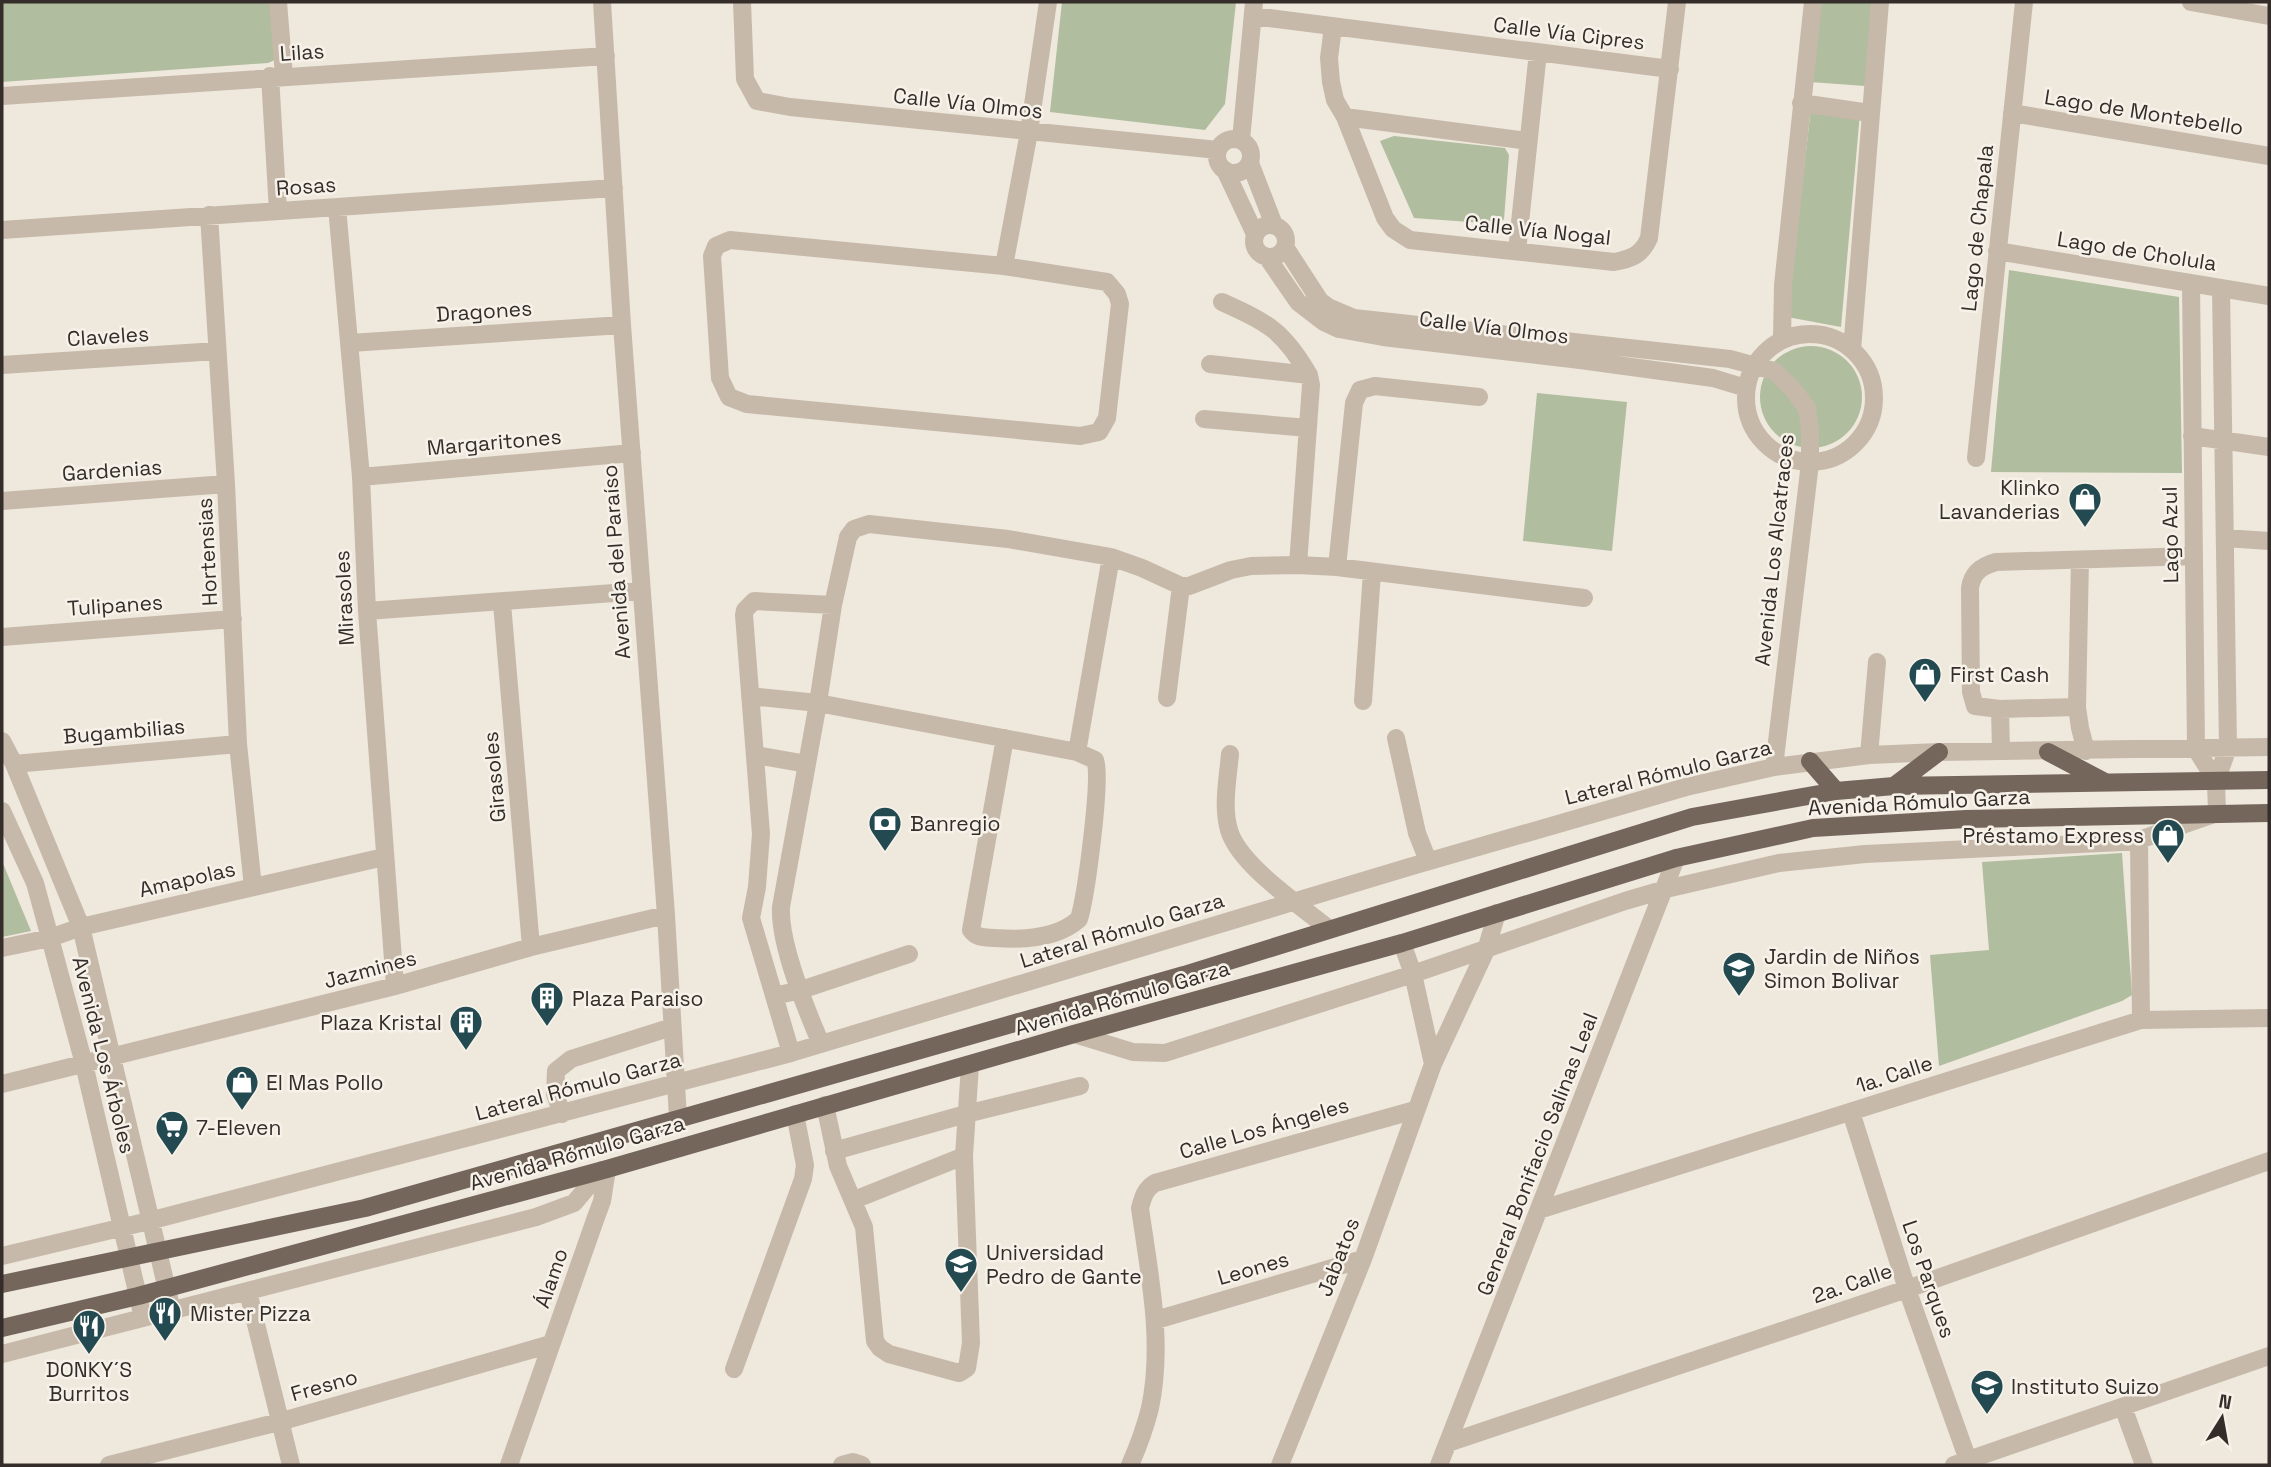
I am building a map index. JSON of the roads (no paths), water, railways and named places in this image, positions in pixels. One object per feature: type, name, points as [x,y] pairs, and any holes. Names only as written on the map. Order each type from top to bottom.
[{"type":"main road","points":[[2048,751],[2106,783]]},
{"type":"main road","points":[[1894,786],[1940,752]]},
{"type":"main road","points":[[1810,761],[1836,790]]},
{"type":"main road","name":"Avenida Rómulo Garza","points":[[2,1284],[365,1208],[1184,975],[1692,817],[1836,790],[1894,786],[2269,780]]},
{"type":"main road","name":"Avenida Rómulo Garza","points":[[2,1328],[138,1296],[604,1170],[1074,1034],[1402,943],[1676,858],[1813,828],[1966,819],[2269,813]]},
{"type":"street","points":[[278,2],[278,211]]},
{"type":"street","name":"Avenida del Paraíso","points":[[602,2],[678,1118]]},
{"type":"street","name":"Calle Vía Olmos","points":[[742,2],[746,79],[757,101],[790,107],[1218,150]]},
{"type":"street","points":[[1004,266],[1048,2]]},
{"type":"street","name":"Calle Vía Nogal","points":[[1333,27],[1329,58],[1335,100],[1346,117],[1385,218],[1392,229],[1410,240],[1614,262],[1633,257],[1644,248],[1649,238],[1677,2]]},
{"type":"street","points":[[1782,340],[1783,285],[1812,2]]},
{"type":"street","points":[[1852,350],[1880,2]]},
{"type":"street","name":"Lago de Chapala","points":[[1976,458],[2024,2]]},
{"type":"street","points":[[2191,2],[2269,16]]},
{"type":"street","points":[[1241,140],[1254,9]]},
{"type":"street","name":"Calle Vía Cipres","points":[[1254,9],[1333,27],[1670,69]]},
{"type":"street","points":[[1517,251],[1538,52]]},
{"type":"street","name":"Lilas","points":[[2,96],[606,56]]},
{"type":"street","points":[[1801,103],[1870,113]]},
{"type":"street","name":"Lago de Montebello","points":[[2012,113],[2269,156]]},
{"type":"street","points":[[1346,117],[1528,141]]},
{"type":"street","points":[[1255,234],[1263,226],[1279,227],[1286,236],[1285,247],[1278,256],[1267,257],[1254,246],[1255,234],[1225,170],[1219,165],[1218,150],[1230,139],[1241,140],[1250,149],[1250,163],[1274,225]]},
{"type":"street","points":[[1225,170],[1239,172],[1250,163]]},
{"type":"street","name":"Rosas","points":[[2,230],[614,188]]},
{"type":"street","name":"Mirasoles","points":[[337,207],[361,477],[367,611],[395,986]]},
{"type":"street","name":"Hortensias","points":[[209,215],[226,484],[238,744],[253,887]]},
{"type":"street","points":[[724,241],[1004,266],[1099,280],[1113,287],[1118,294],[1107,418],[1100,432],[1080,436],[747,404],[729,397],[723,388],[720,378],[712,256],[716,246],[724,241]]},
{"type":"street","name":"Calle Vía Olmos","points":[[1285,247],[1320,301],[1354,318],[1755,364]]},
{"type":"street","name":"Lago de Cholula","points":[[1997,251],[2269,296]]},
{"type":"street","name":"Calle Vía Olmos","points":[[1267,257],[1298,302],[1339,329],[1713,379],[1746,388]]},
{"type":"street","name":"Lago Azul","points":[[2191,283],[2196,749]]},
{"type":"street","points":[[1074,1034],[1133,1052],[1165,1053],[1666,889],[1779,863],[1811,858],[2139,839],[2217,814],[2216,781],[2228,748],[2221,288]]},
{"type":"street","points":[[1222,302],[1262,320],[1283,338],[1309,375],[1311,385],[1298,565]]},
{"type":"street","name":"Dragones","points":[[350,343],[622,325]]},
{"type":"street","points":[[1797,335],[1819,335],[1840,342],[1852,350],[1866,369],[1873,392],[1873,408],[1860,437],[1849,448],[1835,456],[1810,463],[1787,457],[1772,449],[1759,437],[1750,422],[1746,405],[1746,388],[1755,364],[1782,340],[1797,335]]},
{"type":"street","name":"Claveles","points":[[2,365],[216,351]]},
{"type":"street","points":[[1210,364],[1309,375]]},
{"type":"street","name":"Avenida Los Alcatraces","points":[[1755,364],[1774,371],[1791,387],[1807,408],[1810,431],[1810,463],[1774,767]]},
{"type":"street","points":[[1337,568],[1354,403],[1360,390],[1375,386],[1479,397]]},
{"type":"street","points":[[1204,419],[1308,428]]},
{"type":"street","points":[[2192,436],[2269,447]]},
{"type":"street","name":"Margaritones","points":[[361,477],[632,453]]},
{"type":"street","name":"Gardenias","points":[[2,501],[226,484]]},
{"type":"street","points":[[821,1044],[782,933],[782,892],[818,703],[833,605],[848,537],[854,529],[861,525],[1008,539],[1111,557],[1181,586],[1200,583],[1231,570],[1251,566],[1298,565],[1584,598]]},
{"type":"street","points":[[2225,538],[2269,541]]},
{"type":"street","points":[[2077,707],[2000,709],[1975,706],[1972,697],[1972,579],[1979,569],[1996,562],[2193,556]]},
{"type":"street","points":[[1077,752],[1111,557]]},
{"type":"street","points":[[2080,560],[2077,707],[2086,751]]},
{"type":"street","points":[[1363,701],[1372,572]]},
{"type":"street","points":[[1167,698],[1181,586]]},
{"type":"street","points":[[367,611],[641,591]]},
{"type":"street","points":[[791,1052],[752,930],[751,918],[757,887],[761,834],[743,624],[749,606],[760,601],[833,605]]},
{"type":"street","name":"Girasoles","points":[[502,603],[531,947]]},
{"type":"street","name":"Tulipanes","points":[[2,637],[233,619]]},
{"type":"street","points":[[1869,755],[1877,662]]},
{"type":"street","points":[[750,696],[818,703],[1005,738],[1077,752],[1095,760],[1098,778],[1079,919],[1068,927],[1030,939],[977,936],[972,933],[971,927],[1005,738]]},
{"type":"street","points":[[2000,709],[2001,751]]},
{"type":"street","points":[[1396,738],[1417,833],[1428,861]]},
{"type":"street","name":"Avenida Los Árboles","points":[[2,741],[81,927],[172,1310]]},
{"type":"street","name":"Bugambilias","points":[[14,764],[238,744]]},
{"type":"street","name":"Lateral Rómulo Garza","points":[[2,1256],[122,1228],[821,1044],[1428,861],[1686,787],[1774,767],[1869,755],[1940,752],[2269,747]]},
{"type":"street","points":[[2196,749],[2216,781]]},
{"type":"street","points":[[1230,754],[1225,809],[1229,830],[1244,858],[1329,929]]},
{"type":"street","points":[[756,755],[807,764]]},
{"type":"street","name":"Avenida Los Árboles","points":[[2,811],[34,883],[51,938],[144,1317]]},
{"type":"street","points":[[2139,839],[2141,1020]]},
{"type":"street","name":"Amapolas","points":[[2,948],[51,938],[81,927],[384,857]]},
{"type":"street","name":"General Bonifacio Salinas Leal","points":[[1439,1465],[1676,858]]},
{"type":"street","points":[[757,887],[782,892]]},
{"type":"street","name":"Jabatos","points":[[1280,1465],[1363,1259],[1433,1064],[1486,950],[1497,913]]},
{"type":"street","name":"Jazmines","points":[[2,1084],[395,986],[531,947],[666,915]]},
{"type":"street","points":[[1402,943],[1413,974],[1433,1064]]},
{"type":"street","points":[[774,996],[801,990],[909,954]]},
{"type":"street","name":"1a. Calle","points":[[1539,1210],[2141,1020],[2269,1018]]},
{"type":"street","points":[[562,1114],[555,1094],[556,1070],[571,1059],[672,1027]]},
{"type":"street","points":[[825,1105],[841,1175],[864,1227],[873,1332],[880,1348],[889,1354],[963,1372],[969,1360],[971,1330],[964,1156],[970,1065]]},
{"type":"street","points":[[834,1151],[1080,1086]]},
{"type":"street","name":"Calle Los Ángeles","points":[[1156,1320],[1140,1208],[1144,1194],[1154,1182],[1415,1110]]},
{"type":"street","name":"Los Parques","points":[[1851,1112],[1961,1463]]},
{"type":"street","points":[[734,1369],[803,1179],[805,1165],[795,1114]]},
{"type":"street","points":[[854,1200],[964,1156]]},
{"type":"street","name":"2a. Calle","points":[[1448,1443],[1908,1289],[2269,1161]]},
{"type":"street","points":[[2,1354],[523,1220],[574,1202],[604,1170]]},
{"type":"street","name":"Álamo","points":[[509,1465],[598,1210],[604,1170]]},
{"type":"street","name":"Leones","points":[[1156,1320],[1363,1259]]},
{"type":"street","points":[[248,1292],[291,1465]]},
{"type":"street","points":[[1130,1465],[1145,1429],[1150,1407],[1156,1320]]},
{"type":"street","name":"Fresno","points":[[109,1465],[279,1422],[551,1344]]},
{"type":"street","points":[[1961,1463],[2269,1356]]},
{"type":"street","points":[[2123,1406],[2144,1465]]},
{"type":"street","points":[[842,1465],[853,1462],[862,1465]]},
{"type":"place","name":"Klinko Lavanderias","points":[[2085,529]]},
{"type":"place","name":"First Cash","points":[[1925,704]]},
{"type":"place","name":"Banregio","points":[[885,853]]},
{"type":"place","name":"Préstamo Express","points":[[2168,865]]},
{"type":"place","name":"Jardin de Niños Simon Bolivar","points":[[1739,998]]},
{"type":"place","name":"Plaza Paraiso","points":[[547,1028]]},
{"type":"place","name":"Plaza Kristal","points":[[466,1052]]},
{"type":"place","name":"El Mas Pollo","points":[[242,1112]]},
{"type":"place","name":"7-Eleven","points":[[172,1157]]},
{"type":"place","name":"Universidad Pedro de Gante","points":[[961,1294]]},
{"type":"place","name":"Mister Pizza","points":[[165,1343]]},
{"type":"place","name":"DONKY´S Burritos","points":[[89,1356]]},
{"type":"place","name":"Instituto Suizo","points":[[1987,1416]]}]
